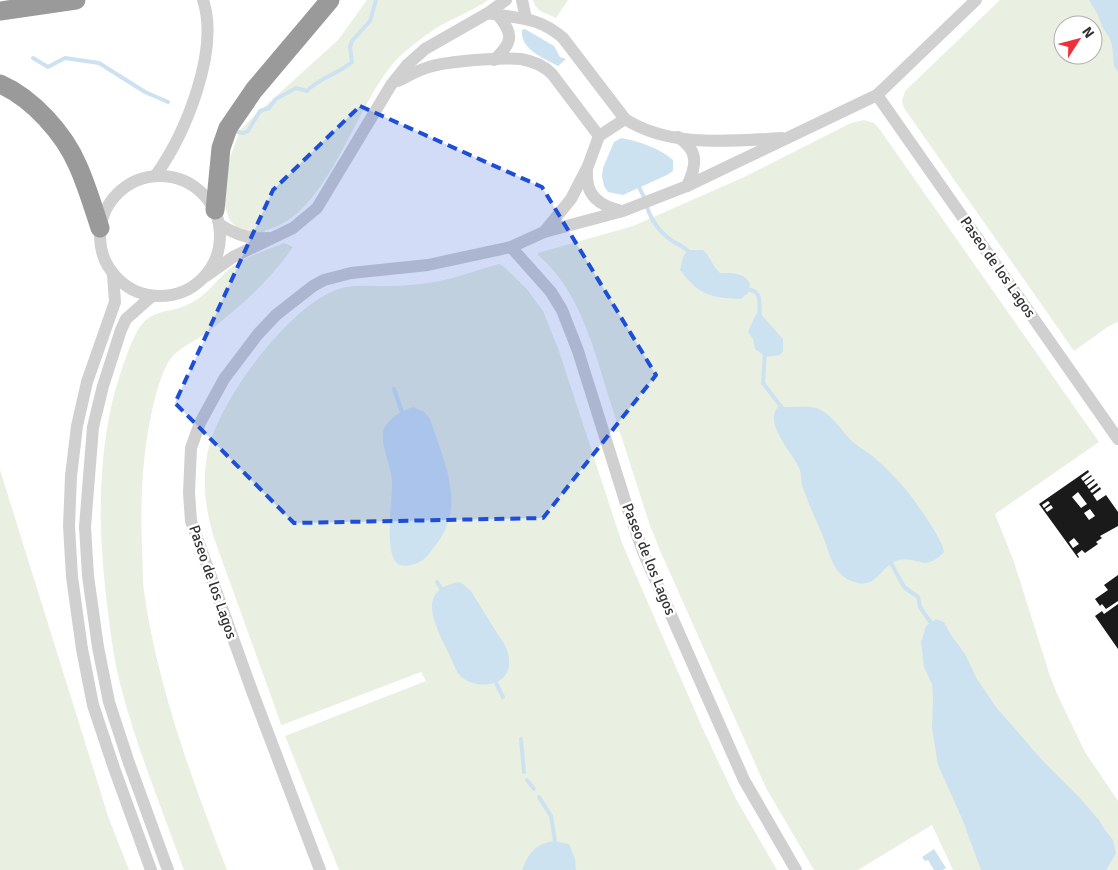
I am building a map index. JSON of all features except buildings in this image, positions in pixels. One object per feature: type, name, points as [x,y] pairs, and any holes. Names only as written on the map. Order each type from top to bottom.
[{"type":"highway","points":[[0,10],[76,0]]},
{"type":"highway","points":[[217,217],[221,148],[228,128],[254,90],[330,0]]},
{"type":"highway","points":[[0,84],[15,91],[39,111],[59,134],[78,164],[100,228]]},
{"type":"street","points":[[156,175],[176,144],[201,78],[207,50],[206,9],[203,0]]},
{"type":"street","points":[[273,237],[257,239],[230,232],[217,217],[204,195],[190,184],[174,177],[156,175],[139,179],[125,186],[113,198],[104,212],[100,228],[100,244],[104,260],[113,274],[124,285],[137,292],[152,296],[176,295],[187,290],[234,257],[292,228],[317,208],[391,85],[407,65],[425,49],[440,40],[493,14],[506,0]]},
{"type":"street","points":[[522,0],[526,19]]},
{"type":"street","name":"Paseo de los Lagos","points":[[320,870],[252,691],[191,521],[189,493],[191,448],[194,436],[213,398],[235,362],[276,315],[312,286],[324,280],[351,273],[428,265],[511,247],[544,232],[623,211],[687,186],[877,95],[976,0]]},
{"type":"street","points":[[493,14],[509,29],[508,44],[494,60]]},
{"type":"street","name":"Paseo de los Lagos","points":[[493,14],[542,23],[563,38],[625,119],[638,127],[653,133],[698,140],[727,141],[787,138]]},
{"type":"street","points":[[440,40],[438,46],[440,54],[447,64]]},
{"type":"street","points":[[391,85],[414,72],[430,66],[494,60],[530,61],[552,74],[599,136],[625,119]]},
{"type":"street","name":"Paseo de los Lagos","points":[[877,95],[1118,439]]},
{"type":"street","name":"Paseo de los Lagos","points":[[544,232],[571,199],[588,166],[599,136]]},
{"type":"street","points":[[678,137],[685,142],[694,154],[694,173],[687,186]]},
{"type":"street","name":"Paseo de los Lagos","points":[[588,166],[586,179],[592,195],[600,203],[623,211]]},
{"type":"street","points":[[206,276],[212,267],[218,251],[220,235],[217,217]]},
{"type":"street","name":"Paseo de los Lagos","points":[[511,247],[551,292],[562,310],[578,351],[644,554],[744,780],[796,870]]},
{"type":"street","points":[[113,274],[115,302],[87,382],[77,426],[71,476],[69,526],[72,576],[82,649],[94,705],[114,768],[151,870]]},
{"type":"street","points":[[152,296],[126,319],[120,330],[103,386],[93,427],[85,527],[98,647],[109,702],[168,870]]},
{"type":"highlighted area","points":[[360,106],[542,187],[656,375],[543,518],[294,523],[175,403],[273,190]]},
{"type":"green space","points":[[367,0],[488,0],[435,29],[399,57],[383,77],[368,101],[340,155],[307,204],[287,221],[265,230],[264,234],[240,230],[230,221],[225,206],[223,187],[227,166],[240,130],[338,40]]},
{"type":"green space","points":[[533,0],[568,0],[556,18],[539,10]]},
{"type":"green space","points":[[1000,0],[1118,0],[1118,322],[1109,326],[1074,351],[904,108],[902,101],[905,91]]},
{"type":"green space","points":[[864,120],[874,123],[878,127],[1099,442],[995,514],[1014,562],[1057,694],[1085,752],[1118,801],[1118,870],[953,870],[932,825],[858,870],[814,870],[766,788],[662,555],[649,523],[585,325],[566,287],[538,255],[538,253],[633,226],[742,178],[851,123]]},
{"type":"green space","points":[[284,243],[293,247],[265,282],[220,323],[172,356],[164,370],[157,391],[144,458],[142,498],[143,587],[150,628],[167,698],[189,768],[227,870],[184,870],[135,736],[122,691],[114,653],[105,587],[101,519],[102,475],[107,430],[116,387],[124,363],[133,339],[143,323],[152,316],[193,302],[233,266]]},
{"type":"green space","points":[[499,264],[526,288],[543,311],[559,351],[622,543],[702,727],[735,797],[777,870],[339,870],[285,736],[426,681],[421,672],[281,724],[211,528],[205,488],[207,456],[213,435],[238,386],[276,337],[296,316],[317,300],[343,288],[437,282]]},
{"type":"green space","points":[[0,470],[109,819],[129,870],[0,870]]},
{"type":"water","points":[[1089,0],[1118,0],[1118,72],[1114,66],[1112,45],[1103,28],[1103,15],[1098,15]]},
{"type":"water","points":[[525,29],[554,46],[560,57],[566,59],[558,66],[534,52],[522,37],[522,30]]},
{"type":"water","points":[[621,138],[655,148],[673,160],[673,171],[623,195],[608,192],[604,186],[603,168],[614,142]]},
{"type":"water","points":[[688,250],[703,250],[720,273],[737,274],[745,277],[750,284],[748,293],[741,299],[721,298],[699,290],[680,270],[683,257]]},
{"type":"water","points":[[759,312],[783,339],[783,351],[780,355],[766,357],[755,349],[753,339],[748,332],[755,316]]},
{"type":"water","points":[[779,406],[816,408],[830,417],[853,442],[878,461],[907,491],[933,528],[944,552],[931,562],[926,563],[905,559],[893,562],[874,580],[862,584],[847,579],[841,574],[836,569],[807,498],[802,485],[800,470],[776,430],[775,413]]},
{"type":"water","points":[[413,407],[424,412],[430,419],[446,465],[451,497],[446,527],[438,542],[423,560],[404,566],[398,564],[393,558],[391,549],[392,482],[383,433],[390,420]]},
{"type":"water","points":[[459,582],[471,591],[506,647],[509,656],[509,667],[504,677],[495,683],[478,684],[460,676],[434,621],[433,601],[437,593],[445,586]]},
{"type":"water","points":[[936,619],[944,622],[965,654],[977,679],[996,707],[1043,761],[1079,797],[1113,840],[1116,853],[1106,870],[981,870],[963,821],[938,765],[932,728],[932,684],[924,667],[921,642],[926,626]]},
{"type":"water","points":[[555,841],[569,844],[575,859],[576,870],[522,870],[527,858],[534,850],[542,844]]},
{"type":"water","points":[[934,849],[946,868],[943,870],[934,870],[928,860],[925,861],[922,857]]},
{"type":"waterway","points":[[237,132],[244,133],[248,131],[260,111],[269,108],[276,99],[296,88],[307,91],[352,62],[350,47],[352,41],[370,21],[376,0]]},
{"type":"waterway","points":[[33,58],[48,67],[65,58],[99,63],[145,92],[168,102]]},
{"type":"waterway","points":[[637,183],[644,197]]},
{"type":"waterway","points":[[647,207],[651,218],[661,231],[669,239],[690,253]]},
{"type":"waterway","points":[[746,289],[752,290],[758,295],[760,316]]},
{"type":"waterway","points":[[765,352],[763,383],[782,408]]},
{"type":"waterway","points":[[394,389],[403,415]]},
{"type":"waterway","points":[[890,561],[904,587],[918,597],[920,607],[933,626]]},
{"type":"waterway","points":[[437,582],[444,593]]},
{"type":"waterway","points":[[494,679],[503,697]]},
{"type":"waterway","points":[[521,739],[524,772]]},
{"type":"waterway","points":[[527,780],[534,789]]},
{"type":"waterway","points":[[539,797],[551,816],[555,841]]}]
